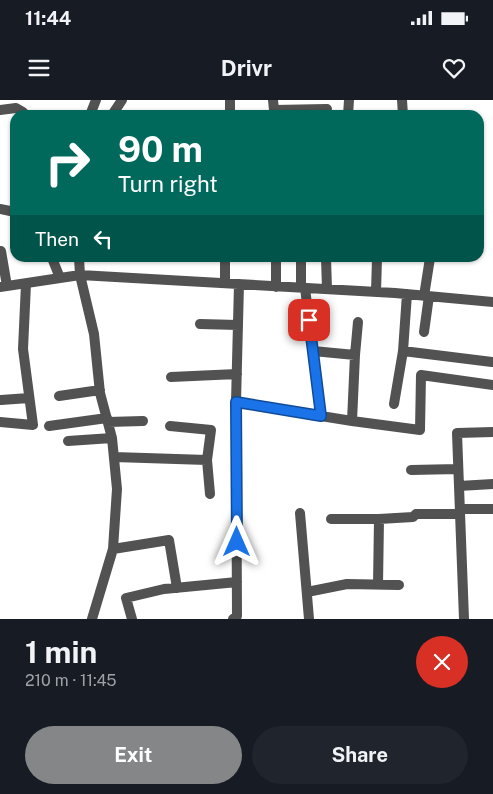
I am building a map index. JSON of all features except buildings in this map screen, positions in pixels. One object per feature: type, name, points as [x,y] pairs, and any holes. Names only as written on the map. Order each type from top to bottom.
[{"type":"street","points":[[274,100],[274,110],[327,108]]},
{"type":"street","points":[[0,110],[16,108],[20,110]]},
{"type":"street","points":[[2,251],[3,286],[80,275],[376,292],[493,302]]},
{"type":"street","points":[[54,262],[60,278]]},
{"type":"street","points":[[79,262],[80,275],[94,334],[100,390],[112,438],[117,489],[113,549],[92,619]]},
{"type":"street","points":[[225,262],[225,283]]},
{"type":"street","points":[[276,262],[276,287]]},
{"type":"street","points":[[301,262],[303,288],[321,416]]},
{"type":"street","points":[[326,262],[326,290]]},
{"type":"street","points":[[376,292],[377,262]]},
{"type":"street","points":[[424,332],[430,262]]},
{"type":"street","points":[[0,422],[33,425],[23,349],[26,284]]},
{"type":"street","points":[[233,619],[237,616],[236,402],[239,284]]},
{"type":"street","points":[[394,404],[403,352],[406,294]]},
{"type":"street","points":[[352,421],[354,355],[358,322]]},
{"type":"street","points":[[200,324],[238,325]]},
{"type":"street","points":[[313,351],[354,355]]},
{"type":"street","points":[[403,352],[492,362]]},
{"type":"street","points":[[171,377],[237,374]]},
{"type":"street","points":[[236,402],[420,430],[421,375],[493,384]]},
{"type":"street","points":[[58,396],[100,390]]},
{"type":"street","points":[[1,400],[29,398]]},
{"type":"street","points":[[49,426],[108,420],[143,421]]},
{"type":"street","points":[[170,426],[211,430],[207,460],[210,494]]},
{"type":"street","points":[[464,619],[457,434],[493,432]]},
{"type":"street","points":[[68,442],[112,438]]},
{"type":"street","points":[[114,457],[207,460]]},
{"type":"street","points":[[411,470],[458,469]]},
{"type":"street","points":[[459,486],[493,484]]},
{"type":"street","points":[[331,519],[413,517],[416,514],[493,509]]},
{"type":"street","points":[[300,513],[309,619]]},
{"type":"street","points":[[378,585],[379,519]]},
{"type":"street","points":[[113,549],[169,540],[176,588]]},
{"type":"street","points":[[132,619],[126,598],[176,588],[237,582]]},
{"type":"street","points":[[307,592],[347,584],[398,585]]},
{"type":"route","points":[[237,542],[236,402],[321,416],[309,320]]}]
